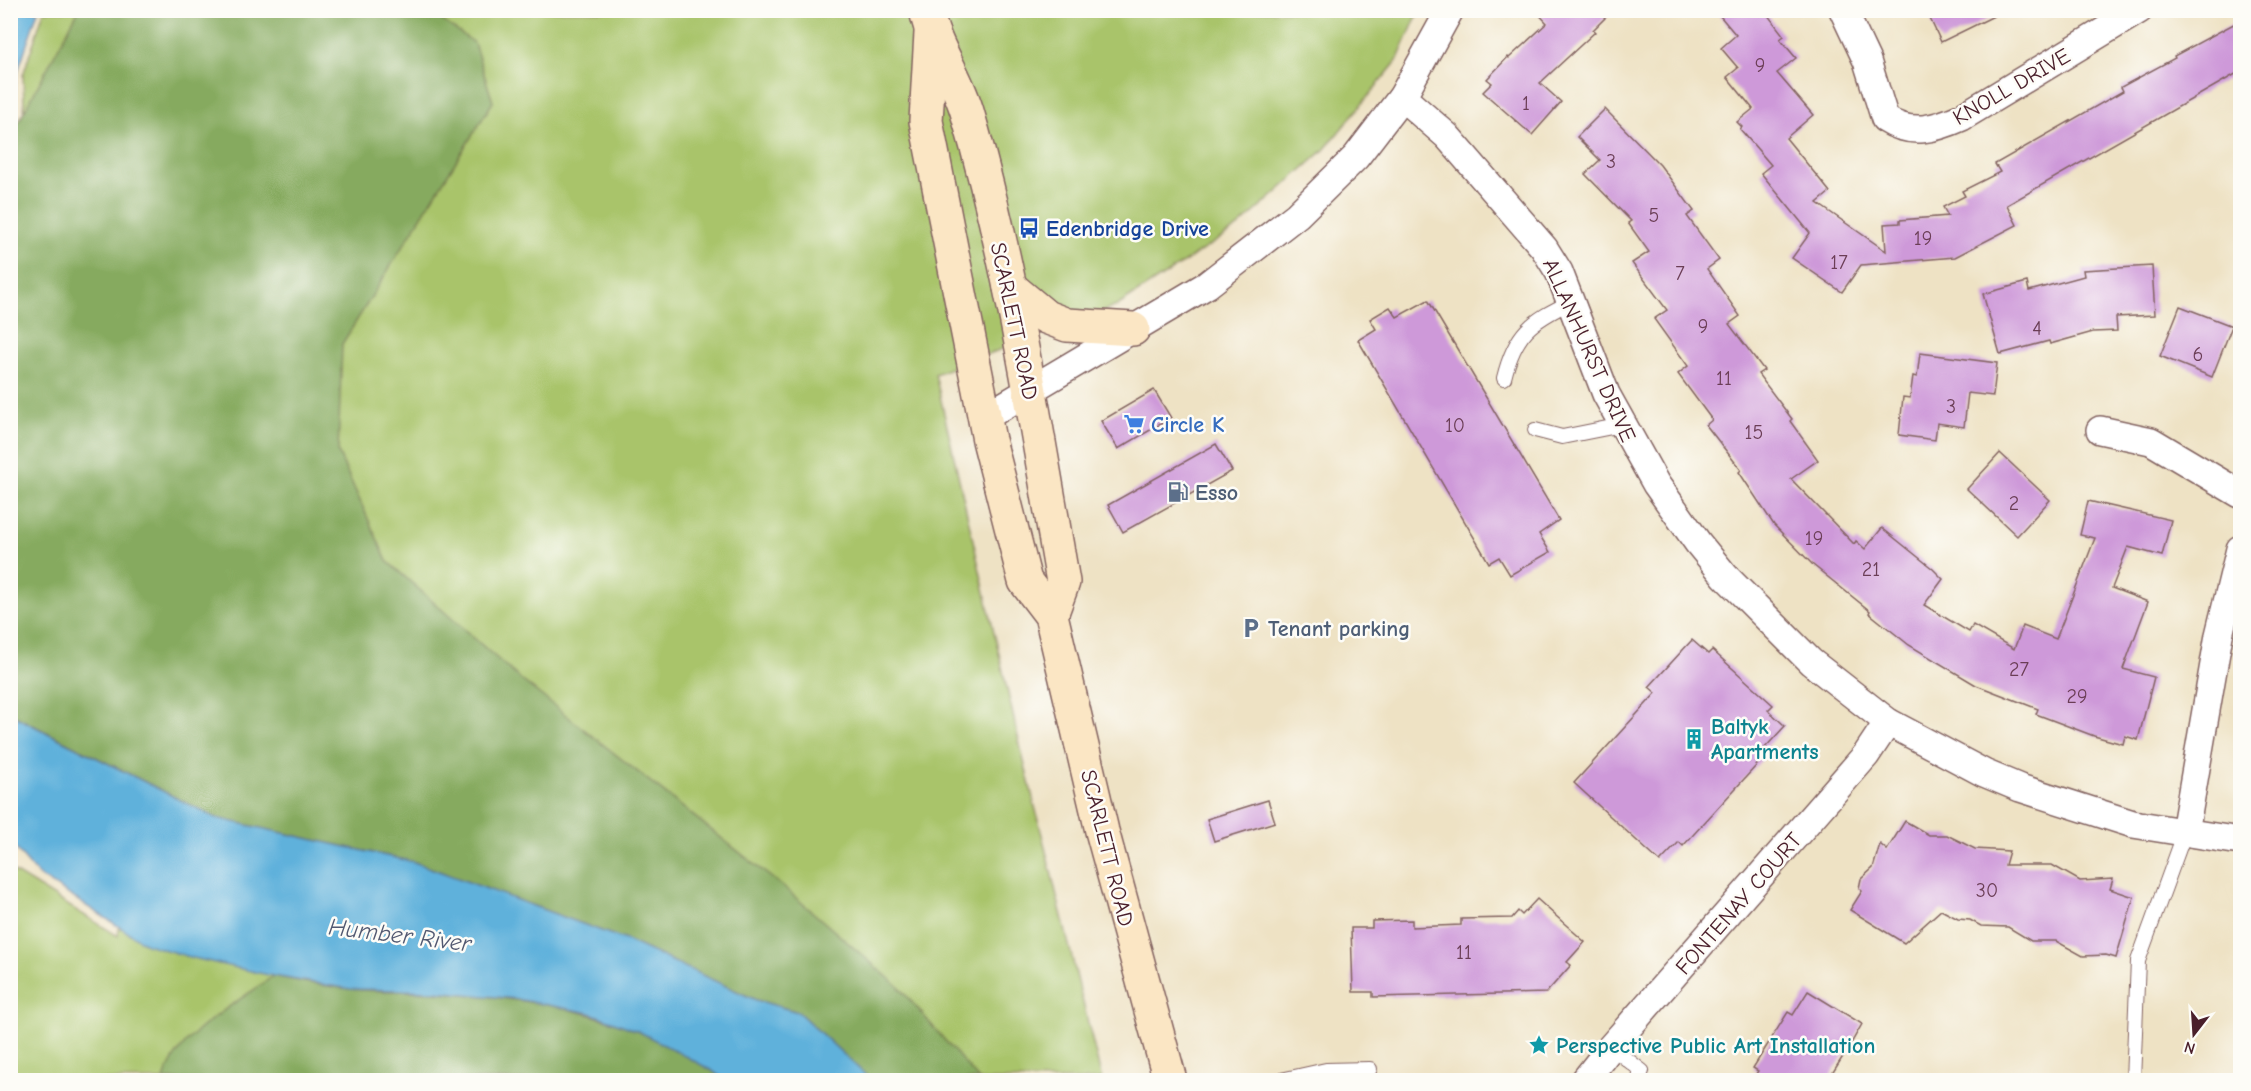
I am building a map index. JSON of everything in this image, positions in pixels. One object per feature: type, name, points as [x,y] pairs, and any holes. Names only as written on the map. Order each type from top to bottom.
[{"type":"main road","name":"SCARLETT ROAD","points":[[928,22],[968,112],[1010,287],[1063,582],[1051,615]]},
{"type":"main road","name":"SCARLETT ROAD","points":[[928,22],[926,121],[985,417],[1024,581],[1051,615],[1102,831],[1170,1080]]},
{"type":"main road","points":[[1010,287],[1046,317],[1067,325],[1133,330]]},
{"type":"street","points":[[985,417],[1029,388],[1133,330],[1207,285],[1297,215],[1356,157],[1402,97],[1450,10]]},
{"type":"street","name":"KNOLL DRIVE","points":[[1843,10],[1867,61],[1885,119],[1899,128],[1919,130],[1940,127],[1962,117],[2139,10]]},
{"type":"street","name":"ALLANHURST DRIVE","points":[[1402,97],[1447,136],[1544,248],[1559,272],[1606,394],[1622,425],[1678,516],[1746,599],[1811,662],[1888,722],[1984,773],[2020,788],[2133,824],[2241,841]]},
{"type":"street","points":[[2100,430],[2151,441],[2241,494]]},
{"type":"street","points":[[2185,832],[2219,635],[2241,549]]},
{"type":"street","name":"FONTENAY COURT","points":[[1585,1080],[1611,1047],[1866,755],[1888,722]]},
{"type":"lane","points":[[1504,378],[1513,348],[1529,325],[1571,302]]},
{"type":"lane","points":[[1535,429],[1562,437],[1622,425]]},
{"type":"lane","points":[[2133,1080],[2138,962],[2185,832]]},
{"type":"lane","points":[[1611,1047],[1642,1071],[1638,1080]]},
{"type":"lane","points":[[1281,1080],[1326,1070],[1370,1069]]},
{"type":"green space","points":[[44,11],[1419,11],[1397,61],[1324,150],[1238,227],[1117,306],[935,374],[1018,737],[1102,1080],[11,1080],[11,870],[118,936],[135,799],[11,728],[10,170],[25,131],[23,75]]},
{"type":"green space","points":[[78,11],[429,11],[474,43],[493,102],[342,344],[338,452],[387,561],[519,678],[787,890],[899,987],[979,1080],[871,1080],[798,1012],[756,1000],[626,940],[414,862],[216,818],[11,714],[11,136]]},
{"type":"green space","points":[[273,976],[350,989],[476,995],[552,1006],[588,1014],[623,1025],[658,1040],[692,1058],[725,1080],[164,1080],[171,1063],[195,1034]]},
{"type":"water","points":[[11,10],[38,11],[16,77],[11,136]]},
{"type":"water","name":"Humber River","points":[[10,714],[216,818],[414,862],[626,940],[756,1000],[798,1012],[871,1080],[725,1080],[711,1070],[638,1031],[590,1013],[516,999],[435,991],[350,989],[273,976],[193,958],[146,944],[38,875],[11,843]]},
{"type":"building","points":[[1535,10],[1613,10],[1593,30],[1595,32],[1540,83],[1561,102],[1532,135],[1483,92],[1492,83],[1487,79],[1547,23]]},
{"type":"building","points":[[1715,10],[1764,10],[1784,36],[1780,39],[1796,58],[1777,73],[1813,115],[1786,138],[1830,192],[1817,203],[1886,251],[1884,224],[1900,223],[1900,220],[1948,216],[1943,207],[1965,196],[1962,191],[2000,172],[1995,164],[2123,91],[2121,87],[2241,20],[2241,71],[2007,205],[2017,225],[1955,257],[1861,265],[1842,292],[1792,258],[1810,233],[1761,173],[1771,165],[1740,129],[1742,127],[1737,122],[1753,109],[1727,77],[1738,68],[1721,48],[1736,35]]},
{"type":"building","points":[[1926,10],[2006,10],[1941,42]]},
{"type":"building","points":[[1605,109],[1660,165],[1694,211],[1687,216],[1719,260],[1707,269],[1740,316],[1729,324],[1764,370],[1758,374],[1792,419],[1790,421],[1818,460],[1791,479],[1854,544],[1856,541],[1865,549],[1882,528],[1933,569],[1943,579],[1924,605],[1969,632],[1973,625],[2014,649],[2023,626],[2056,639],[2095,538],[2080,535],[2088,501],[2171,520],[2162,556],[2128,547],[2112,588],[2148,602],[2123,669],[2154,677],[2138,740],[2125,736],[2123,744],[2094,736],[2036,714],[2038,709],[1976,685],[1909,645],[1813,565],[1774,525],[1739,472],[1741,470],[1706,425],[1712,420],[1678,374],[1688,366],[1654,319],[1667,310],[1632,263],[1649,252],[1628,223],[1631,221],[1585,174],[1600,160],[1577,137]]},
{"type":"building","points":[[2152,266],[2155,315],[2116,317],[2117,331],[2093,332],[2000,354],[1983,294],[2027,282],[2029,291],[2084,276],[2083,270]]},
{"type":"building","points":[[1428,300],[1559,520],[1539,534],[1550,552],[1510,575],[1499,557],[1489,563],[1358,340],[1376,329],[1370,319],[1390,307],[1397,317]]},
{"type":"building","points":[[2180,306],[2232,326],[2212,377],[2160,356]]},
{"type":"building","points":[[1920,353],[1997,363],[1993,396],[1968,393],[1964,427],[1937,423],[1935,440],[1899,435],[1903,397],[1910,398],[1913,376],[1917,377]]},
{"type":"building","points":[[1154,390],[1171,418],[1118,449],[1101,421]]},
{"type":"building","points":[[1216,444],[1232,471],[1123,532],[1108,505]]},
{"type":"building","points":[[2000,453],[2050,500],[2017,536],[1967,489]]},
{"type":"building","name":"Baltyk Apartments","points":[[1692,640],[1708,654],[1712,650],[1773,705],[1768,710],[1785,726],[1762,751],[1766,755],[1683,846],[1679,842],[1660,862],[1574,783],[1656,693],[1649,687]]},
{"type":"building","points":[[1268,800],[1275,822],[1214,841],[1207,819]]},
{"type":"building","points":[[1905,821],[1929,835],[1947,835],[1975,849],[2009,851],[2005,865],[2052,865],[2080,881],[2113,879],[2110,889],[2134,897],[2116,958],[2106,955],[2083,956],[2056,941],[2031,941],[2008,927],[1981,926],[1970,920],[1958,919],[1941,910],[1904,943],[1850,910],[1862,891],[1859,888],[1861,879],[1873,868],[1880,844],[1887,850]]},
{"type":"building","points":[[1537,899],[1585,942],[1567,962],[1571,965],[1546,993],[1373,997],[1373,992],[1353,992],[1351,928],[1372,928],[1372,921],[1412,920],[1412,927],[1461,925],[1461,919],[1512,918],[1518,911],[1522,915]]},
{"type":"building","points":[[1808,991],[1862,1024],[1849,1047],[1828,1080],[1752,1080],[1758,1071],[1753,1068],[1788,1012],[1793,1015]]},
{"type":"place","name":"Edenbridge Drive","points":[[1029,228]]},
{"type":"place","name":"Circle K","points":[[1134,424]]},
{"type":"place","name":"Esso","points":[[1178,492]]},
{"type":"place","name":"Tenant parking","points":[[1251,628]]},
{"type":"place","name":"Baltyk Apartments","points":[[1694,739]]},
{"type":"place","name":"Perspective Public Art Installation","points":[[1539,1045]]}]
